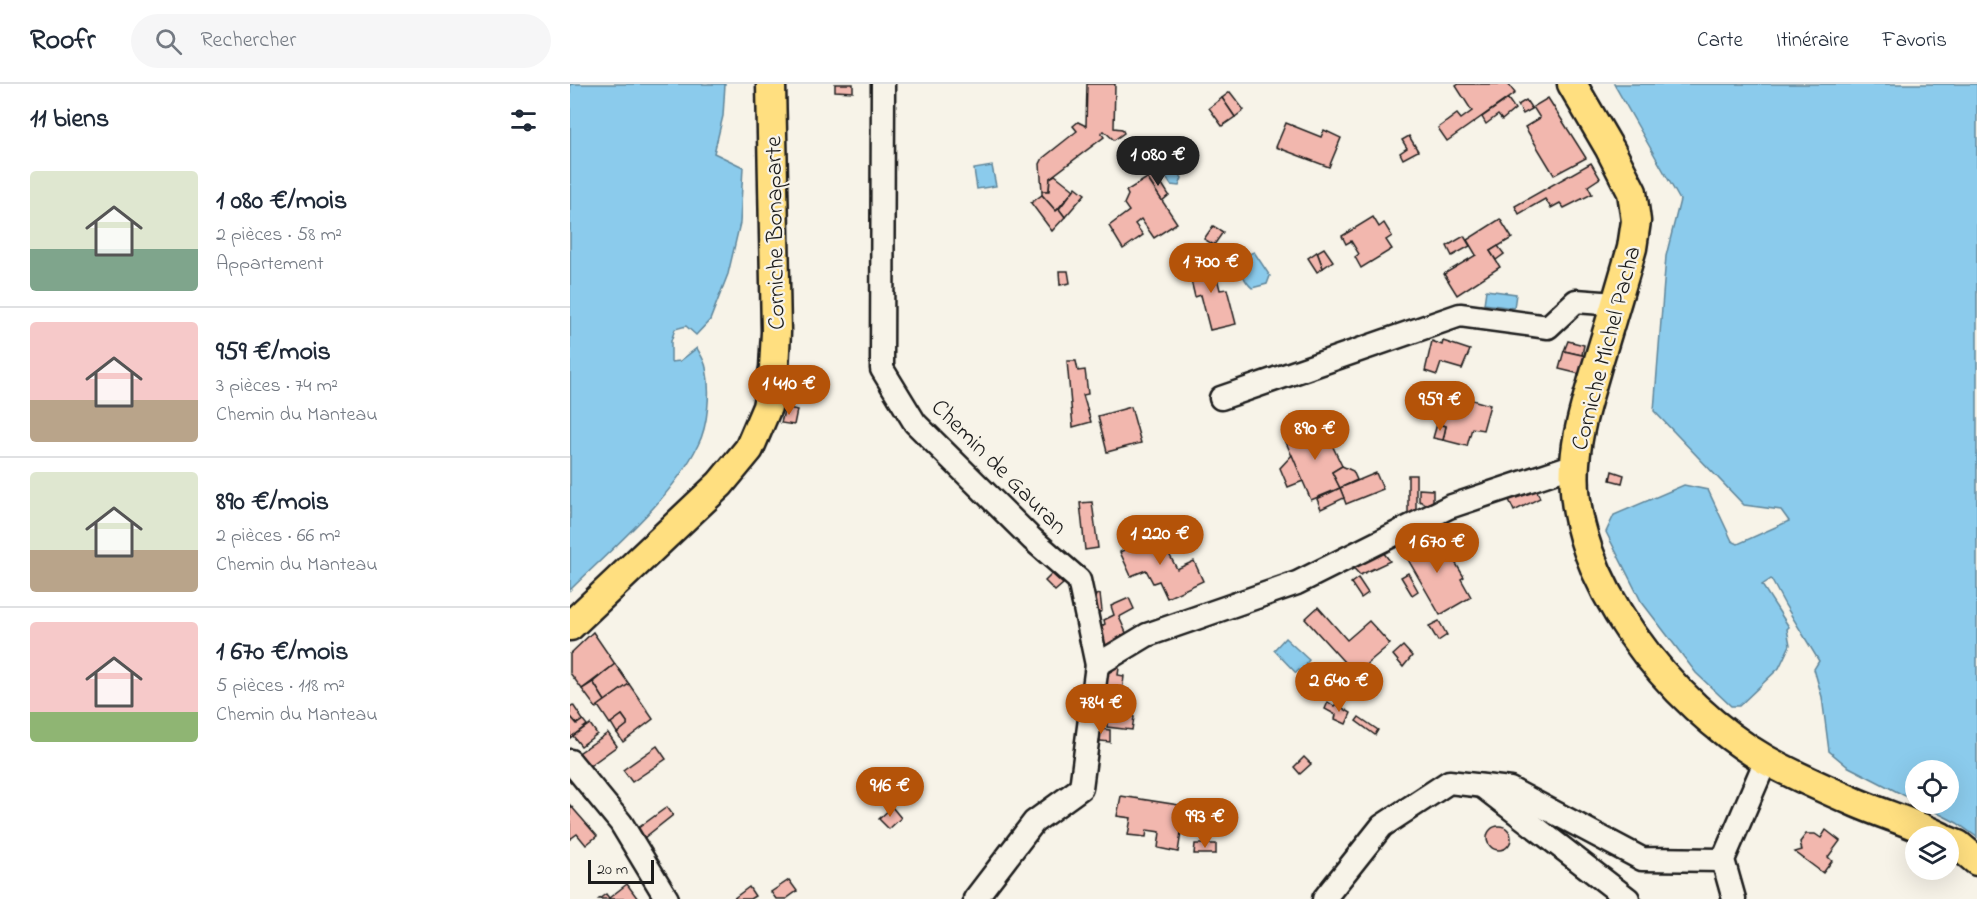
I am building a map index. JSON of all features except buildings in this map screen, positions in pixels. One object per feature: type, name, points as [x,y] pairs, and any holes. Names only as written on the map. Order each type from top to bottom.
[{"type":"main road","name":"Corniche Bonaparte","points":[[570,626],[720,484],[749,449],[767,407],[774,368],[776,332],[771,84]]},
{"type":"main road","name":"Corniche Michel Pacha","points":[[1572,84],[1632,192],[1636,221],[1616,304],[1585,408],[1575,465],[1576,502],[1583,534],[1599,575],[1616,608],[1657,667],[1681,694],[1715,724],[1766,760],[1857,803],[1914,826]]},
{"type":"main road","points":[[1959,846],[1977,861]]},
{"type":"street","name":"Chemin de Gauran","points":[[883,84],[882,369],[915,423],[1032,538],[1079,580],[1097,665],[1081,788],[1035,822],[975,899]]},
{"type":"street","points":[[1221,398],[1460,315],[1548,327],[1576,302],[1616,304]]},
{"type":"street","points":[[1097,665],[1146,635],[1297,583],[1449,507],[1575,465]]},
{"type":"street","points":[[1734,899],[1723,860],[1766,760]]},
{"type":"street","points":[[570,761],[621,823],[667,899]]},
{"type":"street","points":[[1324,899],[1382,826],[1449,782],[1510,789],[1642,859],[1723,860]]},
{"type":"street","points":[[1481,786],[1628,899]]},
{"type":"water","points":[[570,84],[725,84],[723,116],[714,153],[743,167],[740,223],[728,274],[710,320],[696,335],[686,326],[675,329],[671,341],[671,362],[680,361],[697,348],[704,360],[708,377],[708,397],[706,418],[698,445],[687,465],[657,504],[570,590]]},
{"type":"water","points":[[1614,84],[1977,84],[1977,837],[1939,814],[1959,814],[1959,760],[1905,760],[1905,796],[1847,766],[1829,751],[1822,697],[1814,669],[1819,661],[1771,579],[1762,585],[1789,627],[1787,629],[1790,645],[1779,668],[1739,706],[1731,706],[1696,673],[1641,601],[1606,532],[1614,515],[1684,485],[1708,490],[1732,541],[1738,544],[1789,521],[1781,510],[1744,505],[1654,411],[1666,256],[1680,200]]},
{"type":"water","points":[[1164,149],[1182,178],[1179,186],[1171,185],[1153,157]]},
{"type":"water","points":[[992,166],[996,186],[977,189],[974,169]]},
{"type":"water","points":[[1254,252],[1270,276],[1267,284],[1252,288],[1243,274],[1241,257]]},
{"type":"water","points":[[1486,290],[1516,294],[1514,308],[1484,304]]},
{"type":"water","points":[[1285,638],[1309,660],[1306,664],[1309,668],[1303,674],[1299,670],[1296,673],[1274,650]]}]
